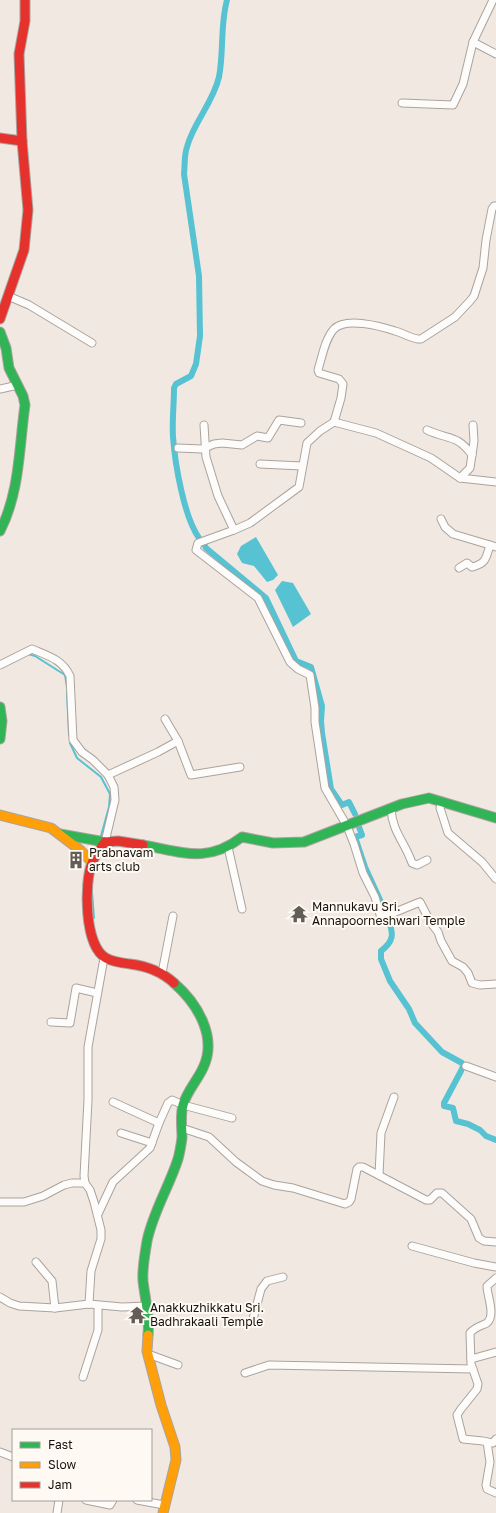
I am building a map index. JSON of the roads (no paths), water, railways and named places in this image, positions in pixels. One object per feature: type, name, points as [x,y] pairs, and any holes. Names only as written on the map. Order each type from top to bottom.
[{"type":"street","points":[[0,315],[24,250],[26,240],[28,210],[22,141],[19,54],[25,21],[25,0]]},
{"type":"street","points":[[402,103],[453,105],[463,84],[473,42],[490,1]]},
{"type":"street","points":[[473,42],[496,54]]},
{"type":"street","points":[[0,138],[22,141]]},
{"type":"street","points":[[496,206],[492,209],[481,277],[470,302],[455,317],[421,339],[370,324],[345,324],[334,329],[326,344],[318,370],[319,373],[340,380],[343,384],[341,398],[334,422],[320,431],[307,443],[299,487],[250,523],[198,543],[196,550],[258,598],[290,662],[298,669],[310,675],[315,708],[315,722],[325,788],[349,825],[363,873],[375,897],[381,918],[420,902],[431,923],[438,932],[441,941],[452,961],[463,967],[472,983],[480,985],[496,984]]},
{"type":"street","points":[[8,296],[29,305],[92,343]]},
{"type":"street","points":[[0,332],[6,348],[9,368],[23,396],[25,405],[14,493],[4,524],[0,531]]},
{"type":"street","points":[[0,389],[18,385]]},
{"type":"street","points":[[178,448],[202,449],[222,443],[242,445],[257,436],[268,438],[279,420],[301,423]]},
{"type":"street","points":[[334,422],[376,433],[431,458],[460,478],[496,482]]},
{"type":"street","points":[[204,425],[206,457],[218,496],[234,530]]},
{"type":"street","points":[[460,478],[470,468],[474,441],[473,425]]},
{"type":"street","points":[[427,430],[440,436],[454,438],[464,445],[472,455]]},
{"type":"street","points":[[260,464],[302,466]]},
{"type":"street","points":[[442,519],[445,528],[453,534],[493,546],[486,559],[480,565],[472,567],[467,563],[459,568]]},
{"type":"street","points":[[0,665],[32,649],[62,663],[70,676],[73,740],[82,752],[93,760],[108,775],[114,787],[115,794],[105,842],[92,862],[88,877],[88,917],[92,942],[104,958],[150,968],[162,973],[179,986],[195,1006],[207,1032],[209,1045],[208,1058],[203,1071],[183,1105],[181,1149],[150,1228],[143,1275],[149,1321],[146,1343],[161,1405],[175,1447],[176,1460],[163,1509],[140,1501]]},
{"type":"street","points":[[0,707],[2,721],[0,739]]},
{"type":"street","points":[[165,719],[178,741],[192,775],[240,767]]},
{"type":"street","points":[[108,775],[178,741]]},
{"type":"street","points":[[60,834],[105,842],[116,841],[148,845],[187,854],[207,854],[228,847],[242,837],[273,843],[304,842],[402,804],[429,798],[496,818]]},
{"type":"street","points":[[442,801],[440,808],[448,833],[482,862],[496,879]]},
{"type":"street","points":[[391,808],[391,820],[399,839],[409,854],[412,863],[417,865],[427,860]]},
{"type":"street","points":[[0,814],[50,828],[80,850],[92,862]]},
{"type":"street","points":[[228,847],[242,909]]},
{"type":"street","points":[[162,973],[173,916]]},
{"type":"street","points":[[89,1304],[91,1271],[101,1230],[98,1214],[90,1190],[85,1183],[84,1176],[88,1100],[88,1047],[104,958]]},
{"type":"street","points":[[51,1022],[70,1023],[76,988],[97,993]]},
{"type":"street","points":[[466,1066],[496,1077]]},
{"type":"street","points":[[379,1175],[381,1133],[394,1097]]},
{"type":"street","points":[[98,1214],[112,1182],[150,1148],[168,1103],[172,1100],[183,1105],[232,1118]]},
{"type":"street","points":[[113,1102],[159,1123]]},
{"type":"street","points":[[182,1128],[209,1137],[236,1162],[262,1181],[274,1185],[294,1188],[345,1204],[349,1202],[351,1198],[356,1169],[360,1167],[363,1167],[426,1200],[430,1200],[437,1193],[442,1193],[471,1219],[479,1238],[484,1241],[496,1242]]},
{"type":"street","points":[[121,1133],[152,1142]]},
{"type":"street","points":[[0,1202],[24,1202],[43,1196],[64,1185],[72,1183],[85,1183]]},
{"type":"street","points":[[412,1246],[474,1263],[496,1267]]},
{"type":"street","points":[[36,1262],[52,1281],[54,1308]]},
{"type":"street","points":[[253,1319],[261,1289],[267,1281],[283,1276]]},
{"type":"street","points":[[496,1278],[487,1286],[493,1300],[490,1319],[487,1323],[474,1328],[470,1332],[471,1359],[478,1384],[477,1389],[461,1409],[458,1416],[463,1440],[493,1443],[496,1439]]},
{"type":"street","points":[[0,1296],[10,1304],[20,1306],[54,1308],[89,1304],[98,1306],[147,1306]]},
{"type":"street","points":[[83,1377],[98,1330],[98,1306]]},
{"type":"street","points":[[471,1359],[496,1352]]},
{"type":"street","points":[[148,1354],[178,1365]]},
{"type":"street","points":[[245,1373],[268,1365],[473,1369]]},
{"type":"street","points":[[487,1442],[490,1462],[486,1485],[487,1489],[496,1493]]},
{"type":"street","points":[[0,1452],[12,1457]]},
{"type":"street","points":[[57,1513],[59,1501]]},
{"type":"street","points":[[91,1501],[110,1505],[112,1501]]},
{"type":"water","points":[[256,537],[278,575],[273,580],[267,582],[254,566],[242,563],[237,554],[241,546]]},
{"type":"water","points":[[282,581],[293,583],[311,614],[293,627],[275,590]]},
{"type":"waterway","points":[[199,538],[189,517],[181,490],[173,437],[174,388],[176,384],[191,376],[196,364],[200,336],[199,276],[184,174],[185,153],[190,138],[212,96],[219,77],[227,0]]},
{"type":"waterway","points":[[204,544],[206,548],[266,598],[296,661],[311,667],[322,706],[322,733],[331,789],[342,805],[349,802],[355,814]]},
{"type":"waterway","points":[[28,654],[35,656],[65,675],[67,687]]},
{"type":"waterway","points":[[67,693],[69,735]]},
{"type":"waterway","points":[[70,739],[70,743],[77,758],[101,777],[110,794],[109,807],[101,836]]},
{"type":"waterway","points":[[359,827],[362,835],[355,837],[365,867],[386,913]]},
{"type":"waterway","points":[[92,892],[94,918]]},
{"type":"waterway","points":[[388,919],[392,937],[381,951],[381,959],[390,981],[409,1009],[415,1023],[442,1052],[462,1063],[463,1066],[444,1103],[444,1106],[453,1108],[456,1121],[468,1124],[480,1130],[486,1136],[496,1140]]},
{"type":"place","name":"Prabnavam arts club","points":[[76,860]]},
{"type":"place","name":"Mannukavu Sri. Annapoorneshwari Temple","points":[[299,914]]},
{"type":"place","name":"Anakkuzhikkatu Sri. Badhrakaali Temple","points":[[137,1315]]}]
